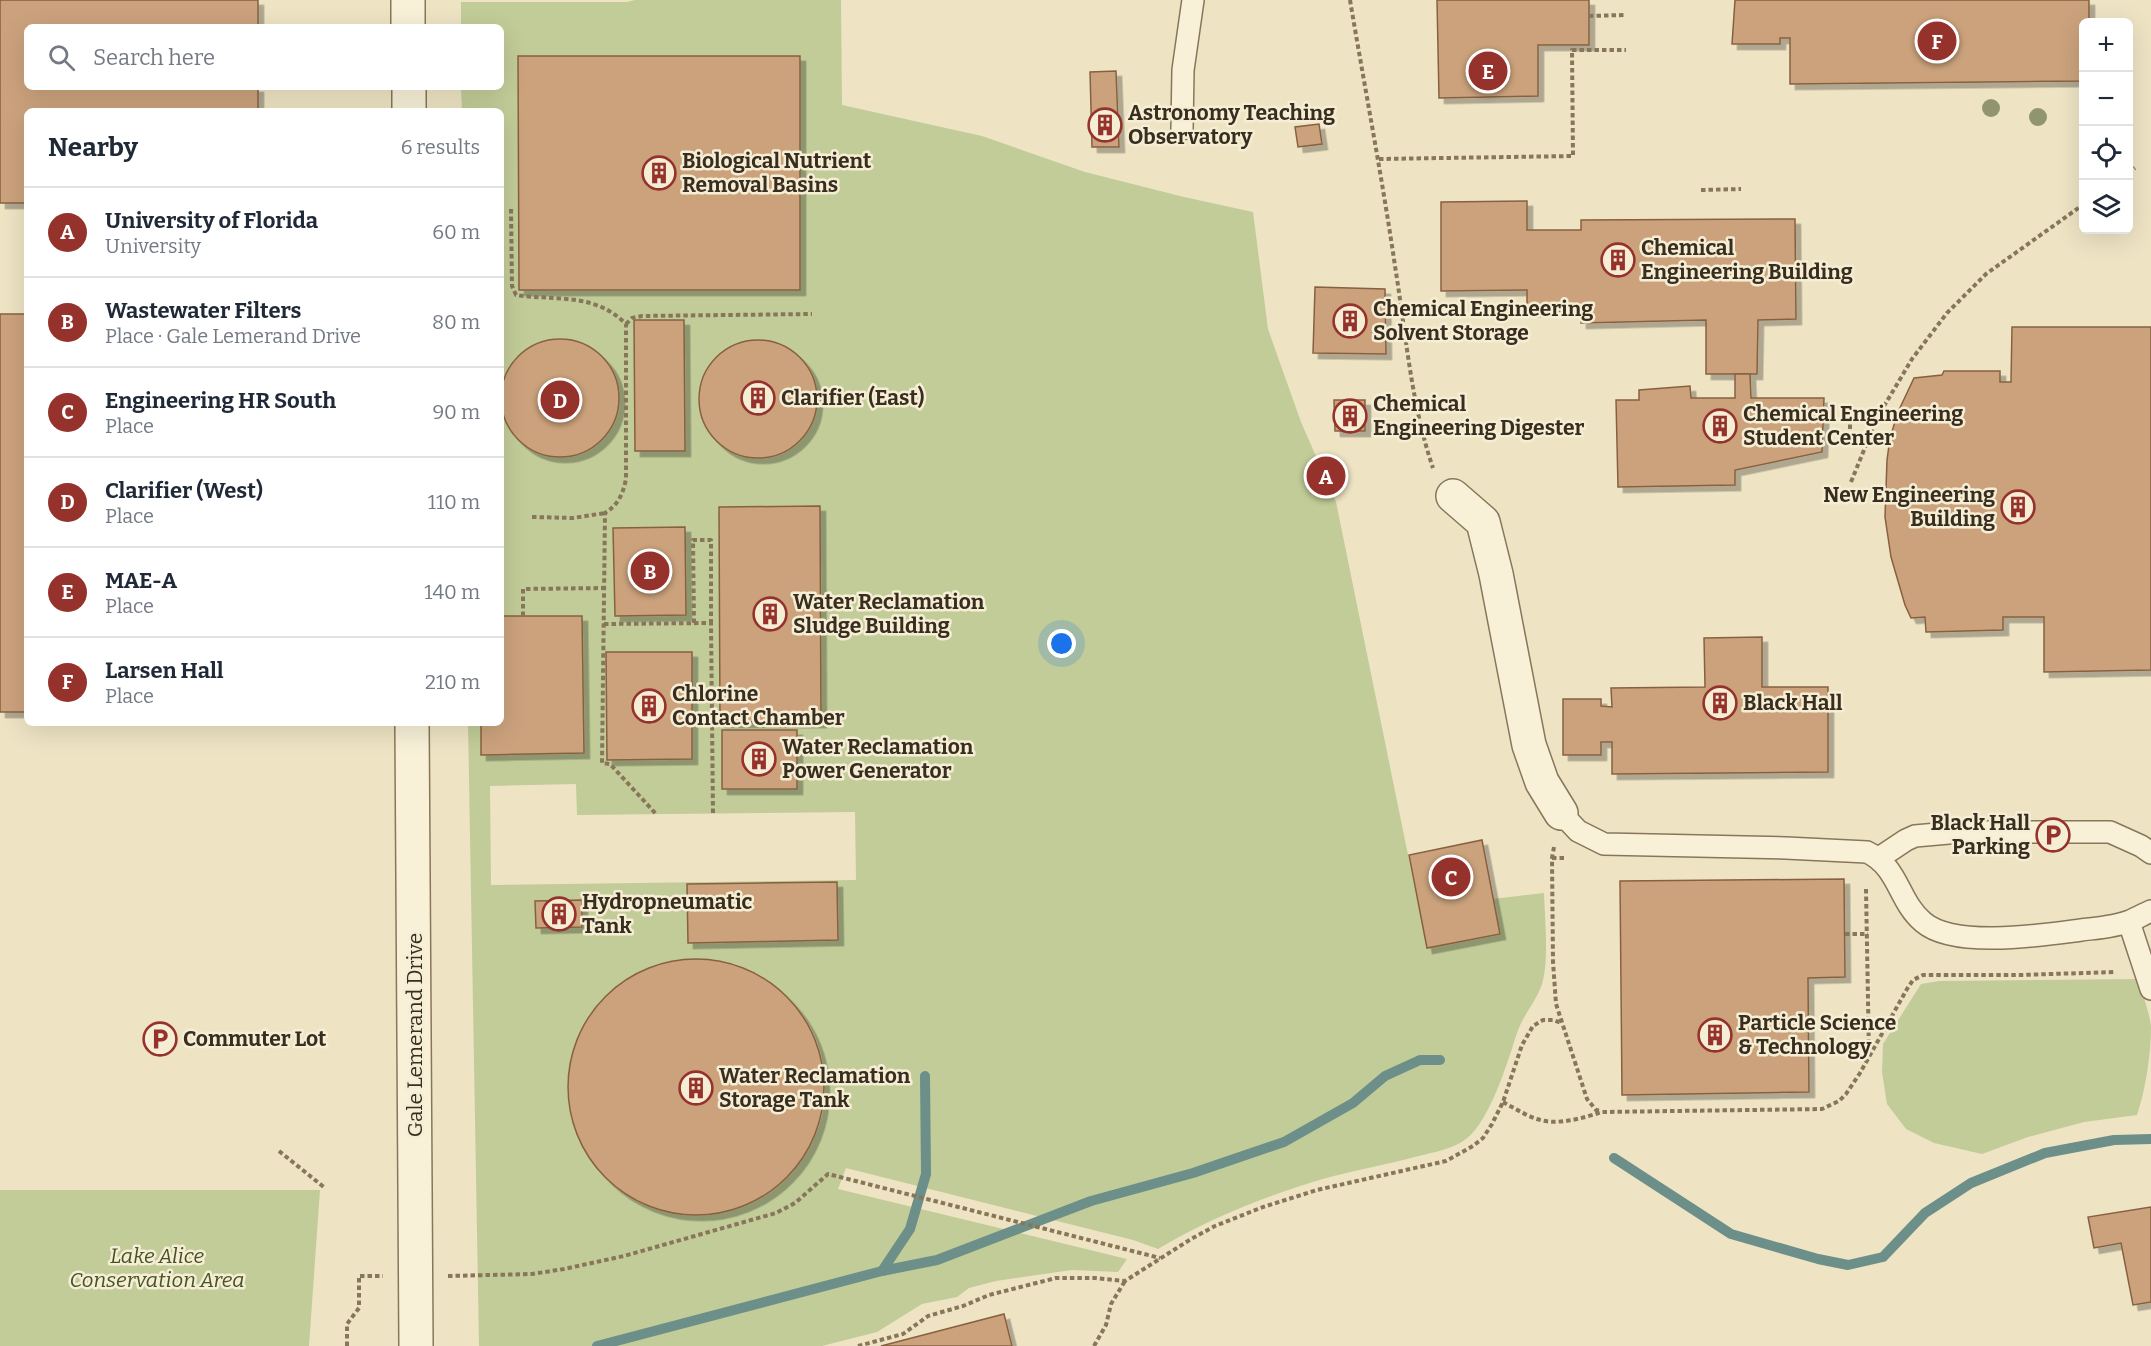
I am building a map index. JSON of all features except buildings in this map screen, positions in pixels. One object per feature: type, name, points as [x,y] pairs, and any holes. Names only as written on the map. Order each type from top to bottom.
[{"type":"street","points":[[408,0],[408,24]]},
{"type":"street","points":[[409,90],[409,108]]},
{"type":"street","points":[[1453,496],[1483,522],[1496,574],[1529,745],[1542,782],[1560,813]]},
{"type":"street","name":"Gale Lemerand Drive","points":[[412,726],[416,1346]]},
{"type":"lane","points":[[1182,129],[1183,70],[1193,0]]},
{"type":"lane","points":[[1560,813],[1585,836],[1604,844],[1861,851],[1879,858],[1891,871],[1917,916],[1925,924],[1939,931],[1980,937],[2030,937],[2129,922],[2151,911]]},
{"type":"lane","points":[[1879,858],[1916,836],[1960,831],[2110,832],[2151,853]]},
{"type":"lane","points":[[2129,922],[2148,980]]},
{"type":"path","points":[[1350,0],[1424,442],[1440,486],[1453,496]]},
{"type":"path","points":[[1589,16],[1624,15]]},
{"type":"path","points":[[1378,159],[1573,156],[1572,50],[1626,50]]},
{"type":"path","points":[[1701,190],[1741,189]]},
{"type":"path","points":[[1851,482],[1876,418],[1912,359],[1947,313],[1986,274],[2079,208]]},
{"type":"path","points":[[511,209],[512,286],[516,295],[583,301],[605,309],[626,324]]},
{"type":"path","points":[[532,517],[573,518],[605,513],[620,500],[626,479],[626,324],[632,318],[812,314]]},
{"type":"path","points":[[1850,408],[1850,429]]},
{"type":"path","points":[[605,513],[602,763],[610,764],[657,815]]},
{"type":"path","points":[[694,623],[693,540],[711,540],[713,814]]},
{"type":"path","points":[[523,616],[523,589],[604,588]]},
{"type":"path","points":[[604,624],[711,622]]},
{"type":"path","points":[[1560,813],[1552,858],[1554,992],[1587,1099],[1596,1110],[1602,1112]]},
{"type":"path","points":[[1552,858],[1571,858]]},
{"type":"path","points":[[1866,884],[1869,1057]]},
{"type":"path","points":[[1845,934],[1868,934]]},
{"type":"path","points":[[1503,1102],[1539,1120],[1560,1121],[1583,1118],[1602,1112],[1822,1109],[1839,1101],[1846,1094],[1907,989],[1913,980],[1923,975],[2020,975],[2148,980]]},
{"type":"path","points":[[1094,1346],[1106,1325],[1111,1304],[1125,1281],[1215,1226],[1263,1206],[1317,1190],[1446,1161],[1473,1146],[1483,1138],[1503,1102],[1522,1045],[1533,1026],[1543,1020],[1562,1023]]},
{"type":"path","points":[[279,1151],[325,1188]]},
{"type":"path","points":[[465,1276],[532,1274],[564,1269],[624,1256],[746,1222],[776,1213],[795,1203],[828,1174],[1160,1258]]},
{"type":"path","points":[[347,1346],[347,1324],[359,1308],[359,1276]]},
{"type":"path","points":[[858,1346],[903,1335],[928,1316],[963,1306],[989,1294],[1056,1278],[1125,1281]]},
{"type":"green space","points":[[841,0],[842,105],[982,136],[1085,172],[1253,212],[1268,329],[1301,422],[1336,502],[1427,948],[1500,934],[1493,899],[1544,893],[1546,952],[1542,984],[1520,1026],[1490,1105],[1483,1119],[1466,1139],[1444,1150],[1330,1177],[1286,1191],[1242,1207],[1158,1249],[1133,1240],[846,1168],[838,1189],[1127,1259],[1118,1272],[1072,1270],[996,1281],[969,1288],[957,1297],[922,1304],[877,1332],[822,1346],[479,1346],[468,726],[481,726],[481,754],[584,752],[582,616],[504,616],[504,410],[512,430],[529,447],[550,455],[572,454],[593,446],[609,431],[618,411],[617,385],[610,368],[587,346],[572,340],[557,338],[530,347],[519,356],[504,382],[504,108],[462,108],[461,90],[504,90],[504,24],[461,24],[461,2]],"holes":[[[518,56],[799,290],[519,290]],[[634,320],[684,320],[685,450],[635,451]],[[755,340],[786,348],[806,364],[815,385],[815,408],[807,430],[792,448],[770,457],[743,456],[726,448],[712,435],[700,409],[701,381],[707,369],[727,351]],[[820,506],[821,721],[721,722]],[[685,527],[686,615],[615,616],[613,528]],[[691,652],[692,759],[607,760],[606,653]],[[722,730],[797,730],[797,789],[722,789]],[[576,784],[577,815],[855,812],[856,880],[491,885],[490,786]],[[836,882],[837,940],[688,943],[687,884]],[[536,901],[582,901],[582,927],[536,928]],[[705,959],[725,962],[753,971],[782,991],[794,1004],[805,1018],[820,1050],[825,1091],[824,1108],[815,1136],[808,1150],[790,1174],[780,1184],[746,1204],[722,1213],[705,1215],[667,1212],[633,1198],[605,1177],[584,1149],[571,1117],[568,1083],[574,1047],[592,1013],[609,994],[628,979],[650,968],[674,961]]]},
{"type":"green space","points":[[2138,979],[2151,1026],[2147,1071],[2137,1115],[2084,1122],[2028,1137],[1982,1154],[1934,1143],[1906,1129],[1887,1104],[1882,1072],[1883,1044],[1921,984],[1939,981]]},
{"type":"green space","name":"Lake Alice Conservation Area","points":[[0,1190],[320,1190],[309,1346],[0,1346]]},
{"type":"waterway","points":[[597,1346],[882,1271],[937,1260],[1091,1201],[1193,1173],[1284,1142],[1353,1103],[1385,1076],[1420,1060],[1440,1060]]},
{"type":"waterway","points":[[882,1271],[910,1229],[926,1174],[925,1076]]},
{"type":"waterway","points":[[1614,1158],[1731,1234],[1818,1259],[1848,1265],[1883,1257],[1925,1213],[1971,1183],[2045,1153],[2114,1140],[2151,1139]]},
{"type":"place","name":"Larsen Hall","points":[[1937,41]]},
{"type":"place","name":"MAE-A","points":[[1488,71]]},
{"type":"place","name":"Astronomy Teaching Observatory","points":[[1105,125]]},
{"type":"place","name":"Biological Nutrient Removal Basins","points":[[659,173]]},
{"type":"place","name":"Chemical Engineering Building","points":[[1618,260]]},
{"type":"place","name":"Chemical Engineering Solvent Storage","points":[[1350,321]]},
{"type":"place","name":"Clarifier (East)","points":[[758,398]]},
{"type":"place","name":"Clarifier (West)","points":[[560,400]]},
{"type":"place","name":"Chemical Engineering Digester","points":[[1350,416]]},
{"type":"place","name":"Chemical Engineering Student Center","points":[[1720,426]]},
{"type":"place","name":"University of Florida","points":[[1326,476]]},
{"type":"place","name":"New Engineering Building","points":[[2018,507]]},
{"type":"place","name":"Wastewater Filters","points":[[650,571]]},
{"type":"place","name":"Water Reclamation Sludge Building","points":[[770,614]]},
{"type":"place","name":"Black Hall","points":[[1720,703]]},
{"type":"place","name":"Chlorine Contact Chamber","points":[[649,706]]},
{"type":"place","name":"Water Reclamation Power Generator","points":[[759,759]]},
{"type":"place","name":"Black Hall Parking","points":[[2053,835]]},
{"type":"place","name":"Engineering HR South","points":[[1451,877]]},
{"type":"place","name":"Hydropneumatic Tank","points":[[559,914]]},
{"type":"place","name":"Particle Science & Technology","points":[[1715,1035]]},
{"type":"place","name":"Commuter Lot","points":[[160,1039]]},
{"type":"place","name":"Water Reclamation Storage Tank","points":[[696,1088]]}]
